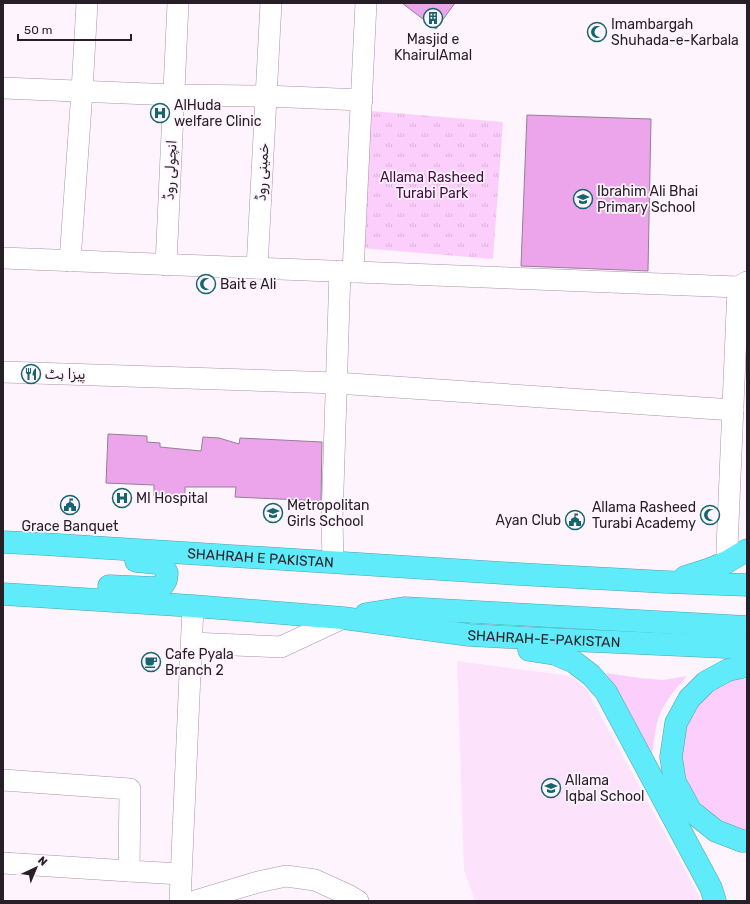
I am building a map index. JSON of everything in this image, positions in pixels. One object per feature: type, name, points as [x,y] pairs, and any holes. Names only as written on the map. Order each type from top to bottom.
[{"type":"highway","name":"SHAHRAH E PAKISTAN","points":[[3,542],[666,582]]},
{"type":"highway","points":[[3,593],[54,584],[155,588],[163,584],[166,580],[167,573],[163,566],[157,563],[72,555],[43,544]]},
{"type":"highway","points":[[666,582],[710,569],[727,562],[747,550]]},
{"type":"highway","points":[[666,582],[747,584]]},
{"type":"highway","points":[[3,593],[343,618],[404,608],[747,627]]},
{"type":"highway","name":"SHAHRAH-E-PAKISTAN","points":[[343,618],[469,635],[747,648]]},
{"type":"highway","points":[[469,635],[521,649],[556,654],[574,662],[591,675],[606,692],[711,888],[715,901]]},
{"type":"highway","points":[[747,666],[728,670],[706,682],[689,699],[676,723],[671,757],[676,782],[691,811],[716,832],[742,841],[747,841]]},
{"type":"street","points":[[70,261],[87,3]]},
{"type":"street","name":"انچولی روڈ","points":[[166,264],[178,3]]},
{"type":"street","name":"خمینی روڈ","points":[[257,268],[271,3]]},
{"type":"street","points":[[333,562],[332,520],[336,383],[362,100],[366,3]]},
{"type":"street","points":[[3,88],[174,95],[266,96],[362,100]]},
{"type":"street","points":[[3,258],[346,272],[743,284],[733,410],[727,562]]},
{"type":"street","points":[[3,372],[336,383],[733,410]]},
{"type":"street","points":[[180,901],[193,606]]},
{"type":"street","points":[[192,643],[281,647],[343,618]]},
{"type":"street","points":[[3,780],[130,789],[128,871]]},
{"type":"street","points":[[3,863],[181,874]]},
{"type":"street","points":[[195,901],[258,882],[286,876],[315,880],[358,901]]},
{"type":"shaded area","name":"Allama Iqbal School","points":[[457,661],[564,675],[574,678],[587,690],[699,896],[700,901],[475,901],[464,870]]},
{"type":"green space","name":"Allama Rasheed Turabi Park","points":[[371,111],[503,122],[493,259],[361,248]]},
{"type":"green space","points":[[606,673],[663,680],[687,676],[662,709],[658,719],[652,755]]},
{"type":"green space","points":[[736,678],[747,679],[747,830],[723,824],[704,807],[687,787],[680,755],[687,715],[715,686]]},
{"type":"building","name":"Masjid e KhairulAmal","points":[[402,3],[455,3],[436,29]]},
{"type":"building","points":[[527,115],[651,119],[648,271],[521,266]]},
{"type":"building","points":[[108,434],[147,436],[147,442],[160,443],[160,447],[201,451],[203,437],[219,438],[239,444],[240,438],[322,442],[321,501],[235,497],[236,487],[185,487],[185,499],[154,496],[154,485],[106,483]]},
{"type":"place","name":"Masjid e KhairulAmal","points":[[433,18]]},
{"type":"place","name":"Imambargah Shuhada-e-Karbala","points":[[597,32]]},
{"type":"place","name":"AlHuda welfare Clinic","points":[[160,113]]},
{"type":"place","name":"Ibrahim Ali Bhai Primary School","points":[[583,199]]},
{"type":"place","name":"Bait e Ali","points":[[206,284]]},
{"type":"place","name":"پیزا ہٹ","points":[[31,374]]},
{"type":"place","name":"MI Hospital","points":[[122,498]]},
{"type":"place","name":"Grace Banquet","points":[[70,505]]},
{"type":"place","name":"Metropolitan Girls School","points":[[273,513]]},
{"type":"place","name":"Allama Rasheed Turabi Academy","points":[[710,515]]},
{"type":"place","name":"Ayan Club","points":[[575,520]]},
{"type":"place","name":"Cafe Pyala Branch 2","points":[[151,662]]},
{"type":"place","name":"Allama Iqbal School","points":[[551,788]]}]
